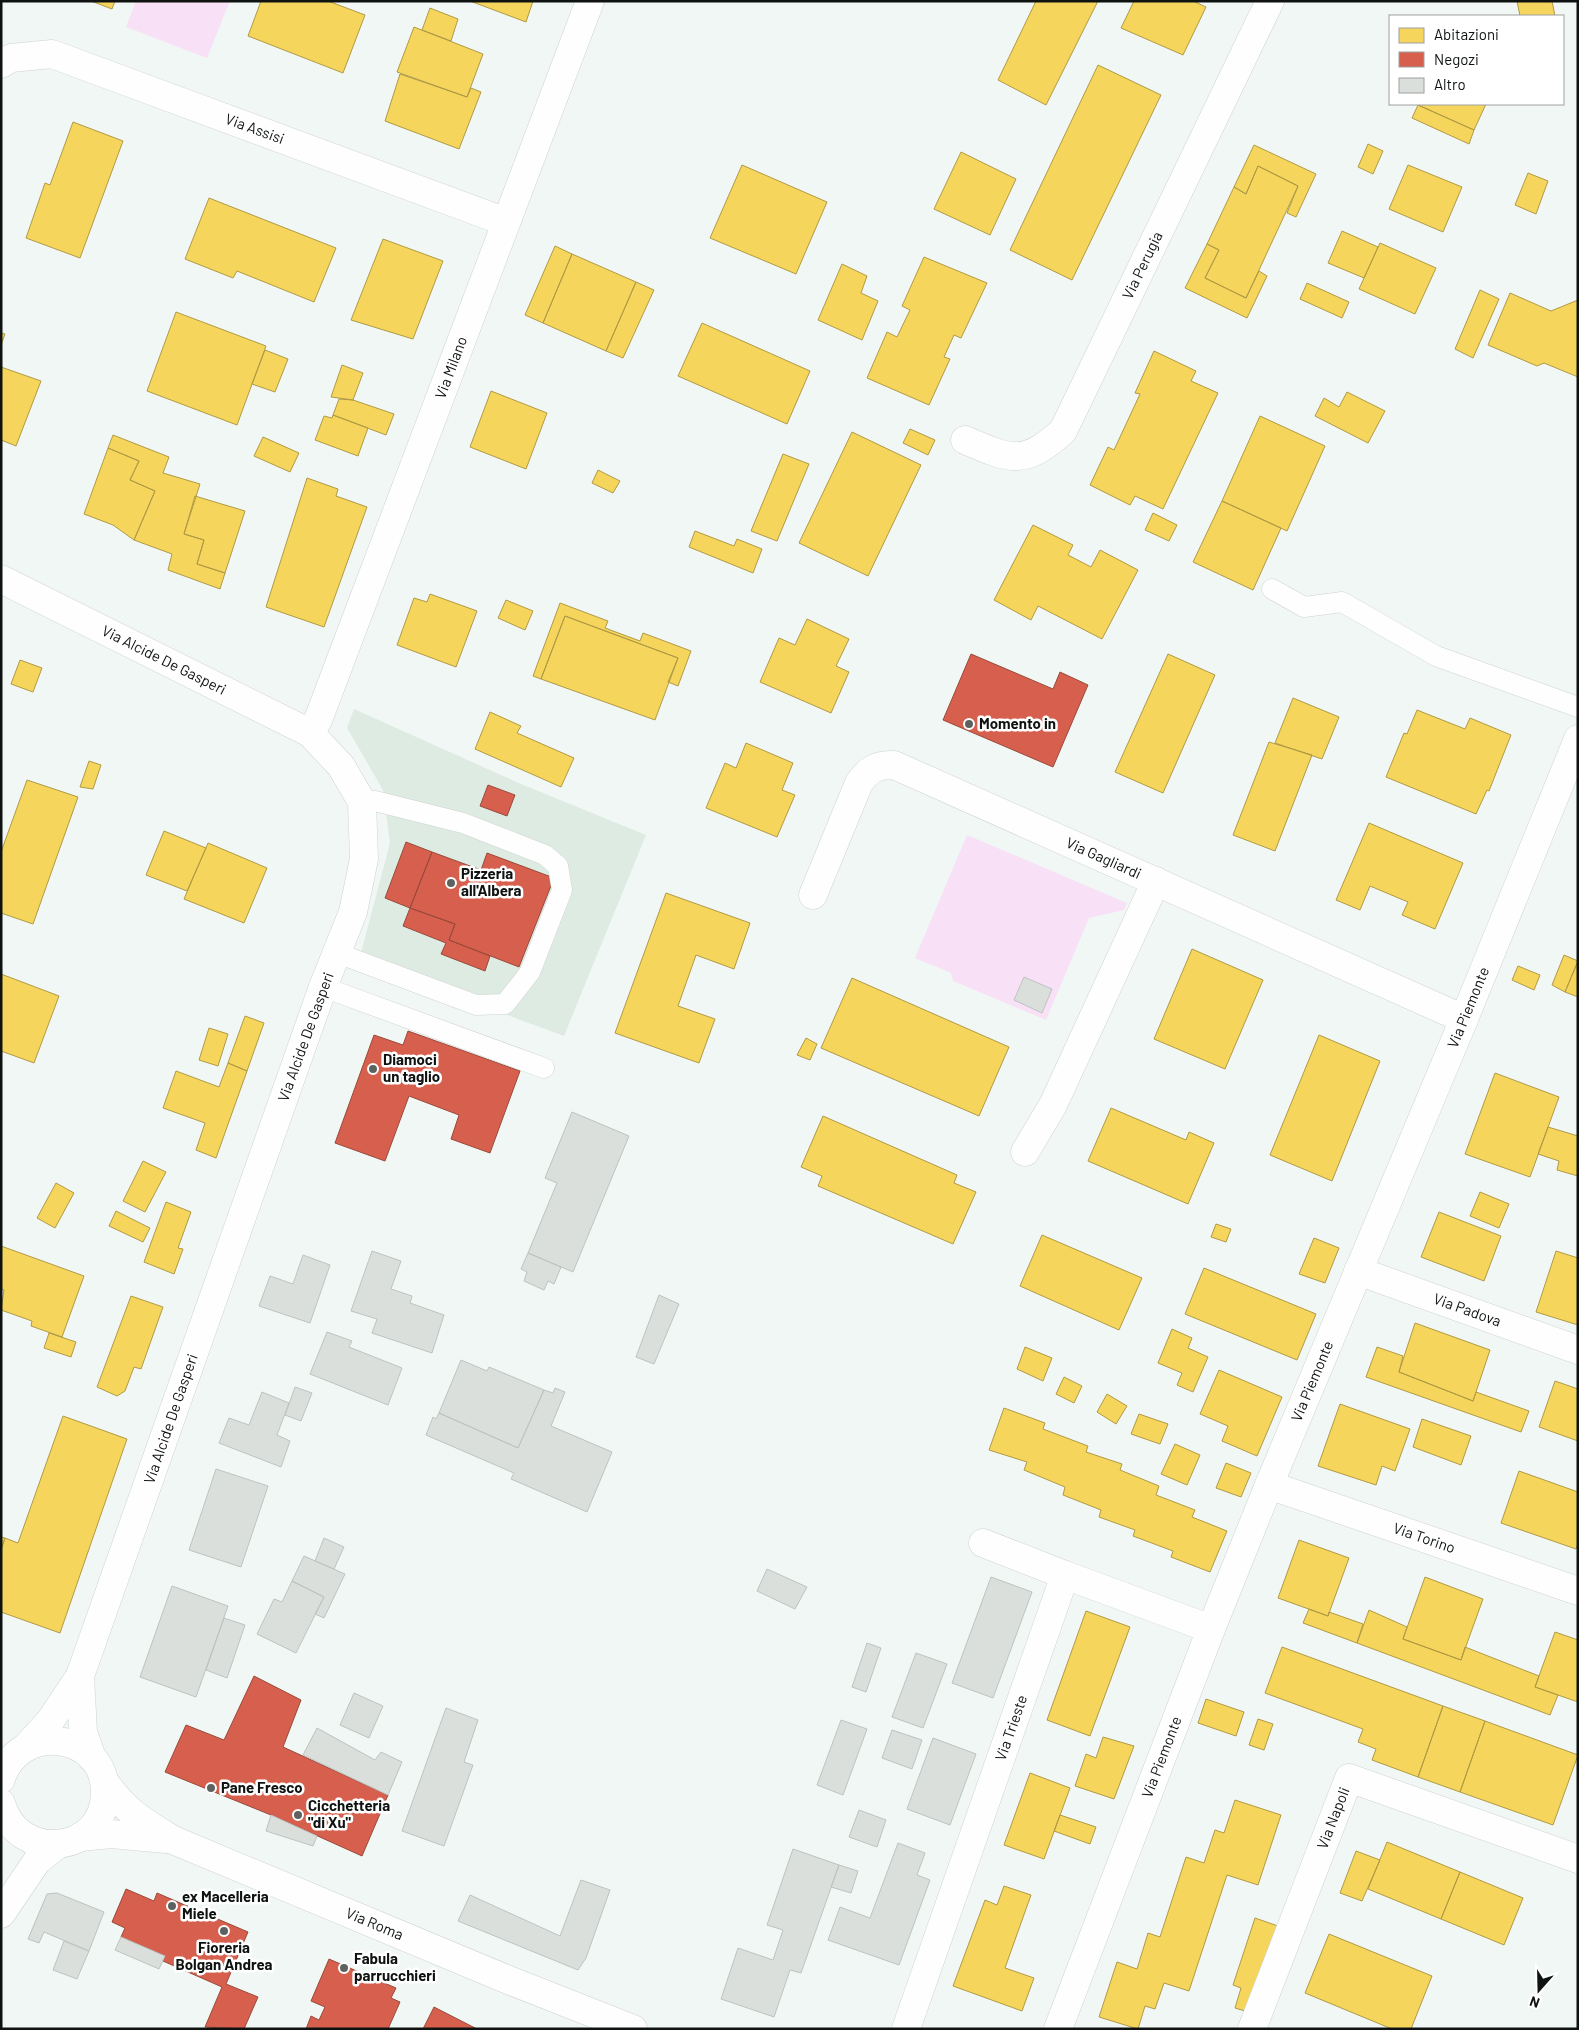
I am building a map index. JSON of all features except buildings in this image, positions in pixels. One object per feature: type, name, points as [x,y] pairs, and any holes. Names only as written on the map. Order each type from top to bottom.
[{"type":"street","name":"Via Milano","points":[[310,733],[318,720],[590,1]]},
{"type":"street","name":"Via Perugia","points":[[965,440],[1002,456],[1024,456],[1043,449],[1063,431],[1270,1]]},
{"type":"street","name":"Via Assisi","points":[[1,64],[11,58],[52,54],[506,222]]},
{"type":"street","name":"Via Alcide De Gasperi","points":[[1,579],[310,733],[341,766],[362,802],[364,859],[353,912],[324,987],[80,1676],[50,1721],[27,1746]]},
{"type":"street","name":"Via Piemonte","points":[[1058,2029],[1211,1629],[1269,1484],[1464,1019],[1578,739]]},
{"type":"street","name":"Via Gagliardi","points":[[813,895],[859,783],[870,768],[894,765],[1464,1019]]},
{"type":"street","points":[[1025,1152],[1053,1105],[1156,881]]},
{"type":"street","name":"Via Padova","points":[[1358,1271],[1578,1350]]},
{"type":"street","name":"Via Torino","points":[[1269,1484],[1578,1591]]},
{"type":"street","points":[[984,1543],[1211,1629]]},
{"type":"street","name":"Via Trieste","points":[[906,2029],[1065,1575]]},
{"type":"street","name":"Via Alcide De Gasperi","points":[[80,1676],[83,1732],[98,1770]]},
{"type":"street","name":"Via Roma","points":[[27,1746],[50,1740],[73,1744],[98,1770],[122,1805],[141,1821],[173,1840],[511,1981],[633,2029]]},
{"type":"street","points":[[3,1772],[19,1751],[27,1746]]},
{"type":"street","points":[[1,1914],[37,1861],[91,1829],[103,1807],[98,1770]]},
{"type":"street","name":"Via Napoli","points":[[1252,2029],[1349,1778],[1578,1859]]},
{"type":"street","name":"Via Roma","points":[[3,1816],[22,1835],[45,1844],[110,1834],[173,1840]]},
{"type":"lane","points":[[1272,589],[1304,607],[1342,602],[1436,656],[1578,707]]},
{"type":"lane","points":[[337,953],[476,1005],[505,1004],[530,972],[562,890],[558,866],[545,854],[463,823],[375,801],[362,802]]},
{"type":"lane","points":[[324,987],[544,1068]]},
{"type":"shaded area","points":[[136,1],[230,1],[207,58],[126,27]]},
{"type":"shaded area","points":[[354,709],[521,784],[646,835],[564,1036],[499,1012],[357,968],[390,843],[383,790],[347,728]]},
{"type":"shaded area","points":[[967,835],[1127,903],[1124,910],[1089,918],[1046,1020],[953,981],[951,973],[915,958]]},
{"type":"place","name":"Momento in","points":[[969,724]]},
{"type":"place","name":"Pizzeria all'Albera","points":[[451,883]]},
{"type":"place","name":"Diamoci un taglio","points":[[373,1069]]},
{"type":"place","name":"Pane Fresco","points":[[211,1788]]},
{"type":"place","name":"Cicchetteria \"di Xu\"","points":[[298,1815]]},
{"type":"place","name":"ex Macelleria Miele","points":[[172,1906]]},
{"type":"place","name":"Fioreria Bolgan Andrea","points":[[224,1931]]},
{"type":"place","name":"Fabula parrucchieri","points":[[344,1968]]}]
